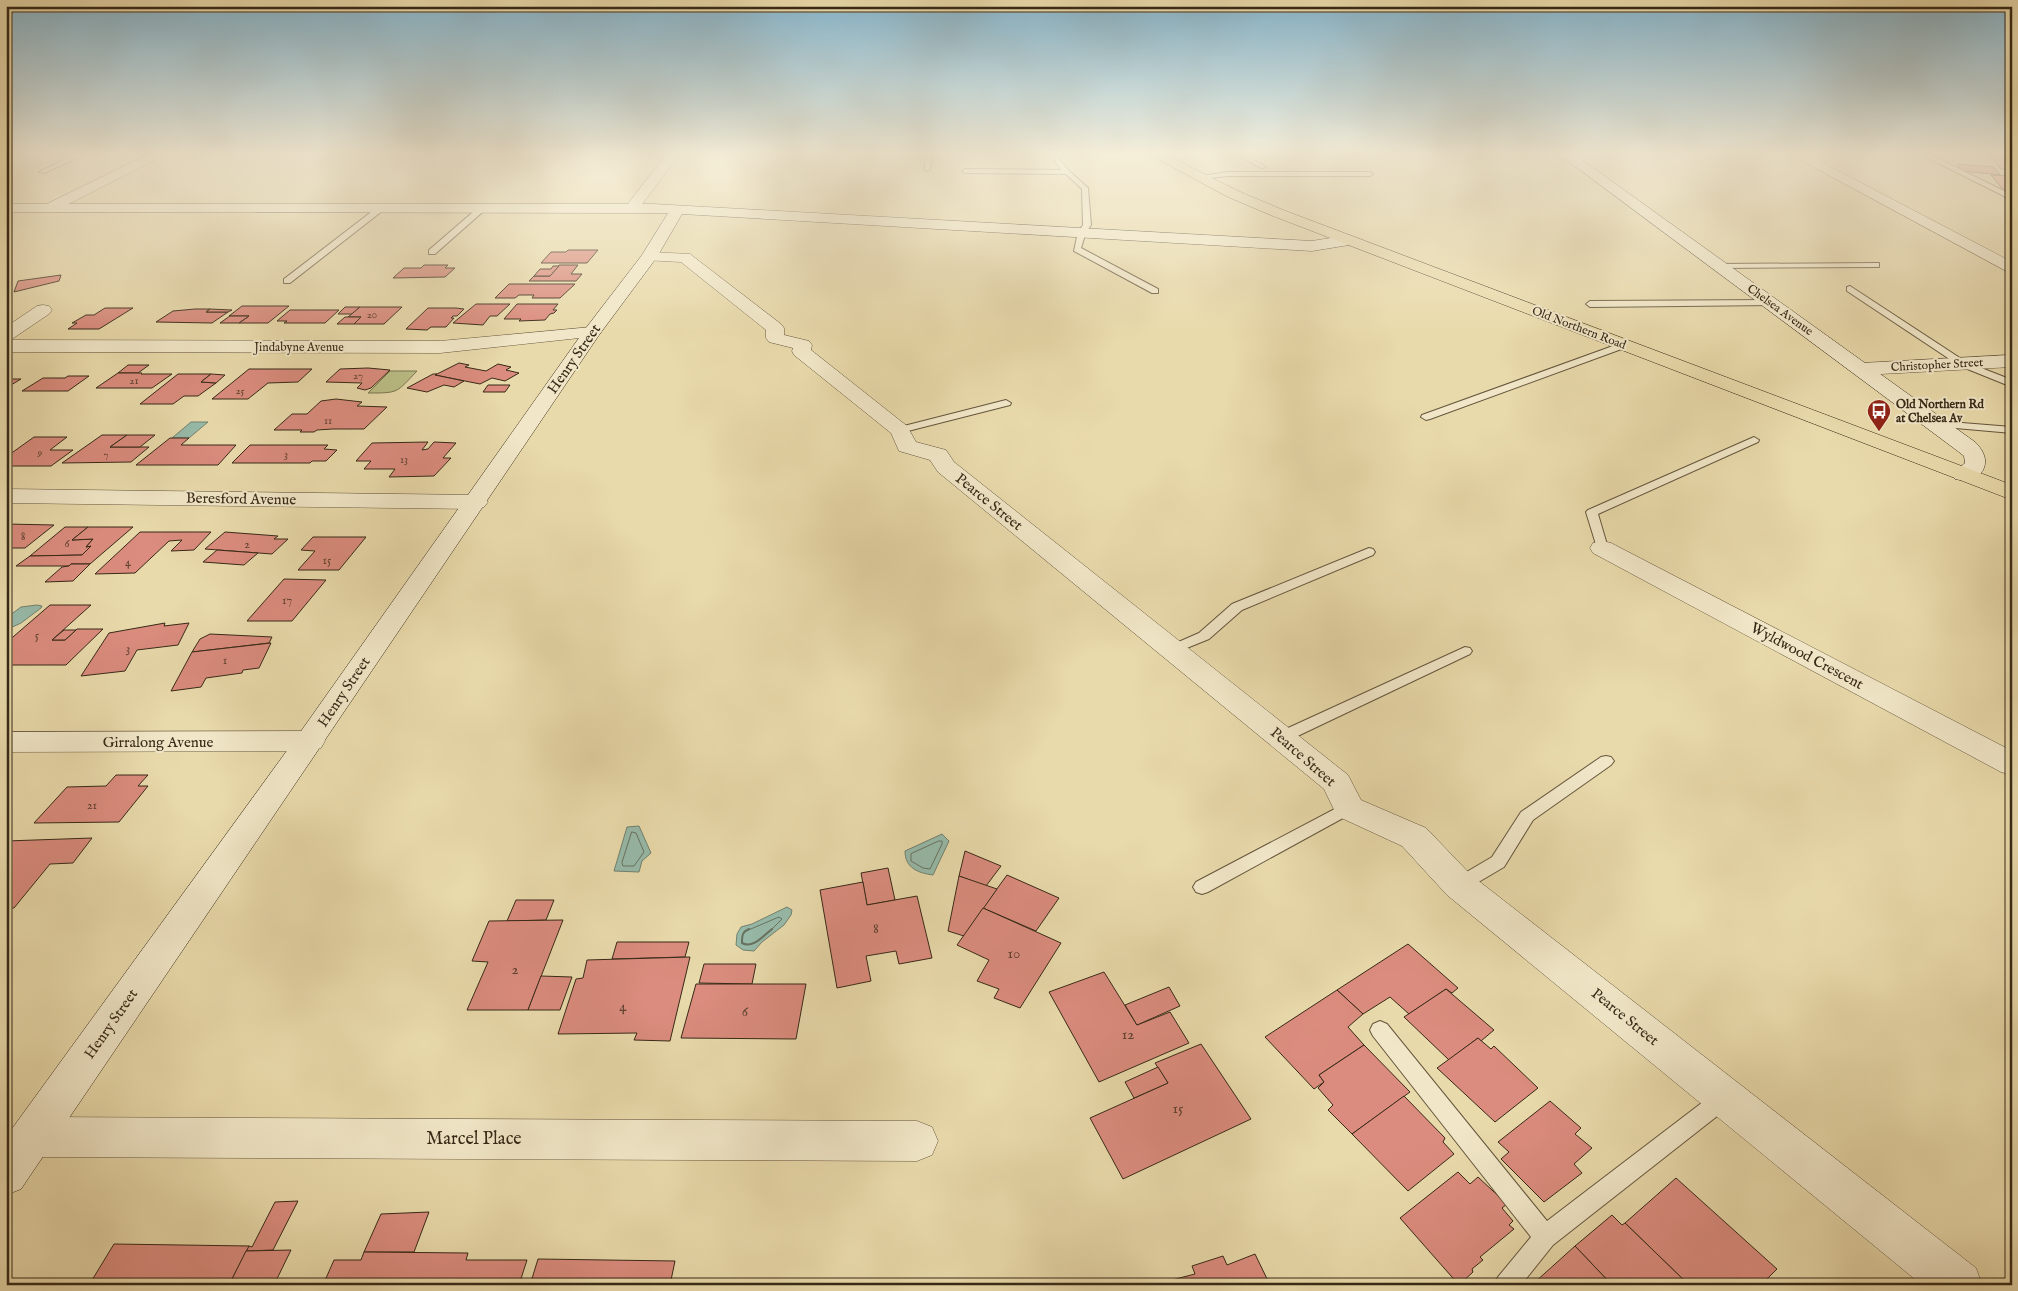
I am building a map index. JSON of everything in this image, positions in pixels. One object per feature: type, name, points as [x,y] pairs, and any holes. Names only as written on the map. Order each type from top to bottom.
[{"type":"main road","name":"Old Northern Road","points":[[1276,212],[2012,493]]},
{"type":"street","name":"Henry Street","points":[[6,1174],[310,741],[592,332],[649,257],[675,212]]},
{"type":"street","points":[[749,212],[1312,246],[1349,240]]},
{"type":"street","name":"Chelsea Avenue","points":[[1645,212],[1937,424],[1974,454],[1977,460],[1975,466],[1963,474]]},
{"type":"street","points":[[1905,212],[2012,269]]},
{"type":"street","name":"Pearce Street","points":[[649,257],[684,257],[775,328],[775,338],[803,344],[801,351],[900,430],[908,446],[938,455],[946,467],[1336,783],[1348,808],[1414,837],[1459,885],[1959,1285]]},
{"type":"street","points":[[6,334],[43,310]]},
{"type":"street","name":"Jindabyne Avenue","points":[[6,346],[440,347],[592,332]]},
{"type":"street","name":"Christopher Street","points":[[1862,369],[2012,361]]},
{"type":"street","name":"Beresford Avenue","points":[[6,496],[476,502]]},
{"type":"street","name":"Wyldwood Crescent","points":[[1602,548],[2012,764]]},
{"type":"street","name":"Girralong Avenue","points":[[6,742],[310,741]]},
{"type":"street","name":"Marcel Place","points":[[32,1137],[916,1141]]},
{"type":"lane","points":[[287,280],[376,212]]},
{"type":"lane","points":[[432,252],[478,212]]},
{"type":"lane","points":[[1087,212],[1087,225],[1082,232],[1077,249],[1155,291]]},
{"type":"lane","points":[[1719,266],[1876,265]]},
{"type":"lane","points":[[1850,289],[1963,364],[2012,384]]},
{"type":"lane","points":[[1590,304],[1771,303]]},
{"type":"lane","points":[[1426,417],[1624,345]]},
{"type":"lane","points":[[900,430],[1006,403]]},
{"type":"lane","points":[[1937,424],[2012,430]]},
{"type":"lane","points":[[1602,548],[1592,512],[1754,440]]},
{"type":"lane","points":[[1172,650],[1204,636],[1237,607],[1369,552]]},
{"type":"lane","points":[[1280,738],[1465,651]]},
{"type":"lane","points":[[1459,885],[1498,862],[1527,816],[1606,761]]},
{"type":"lane","points":[[1202,886],[1348,808]]},
{"type":"lane","points":[[1380,1030],[1545,1236]]},
{"type":"lane","points":[[1506,1285],[1545,1236],[1725,1097]]},
{"type":"green space","points":[[390,371],[417,371],[405,384],[392,392],[368,393]]},
{"type":"water","points":[[191,422],[208,422],[189,438],[172,438]]},
{"type":"water","points":[[42,606],[21,623],[6,630],[6,618],[21,607]]},
{"type":"water","points":[[639,826],[651,853],[642,861],[639,872],[614,871],[627,827]]},
{"type":"water","points":[[942,834],[949,841],[933,875],[913,869],[907,862],[905,851]]},
{"type":"water","points":[[787,907],[792,910],[784,925],[762,942],[754,951],[743,950],[736,945],[737,934],[741,927],[752,924]]},
{"type":"building","points":[[568,250],[598,250],[587,263],[541,263],[551,252],[566,252]]},
{"type":"building","points":[[424,265],[448,265],[445,268],[455,268],[445,277],[393,278],[404,268],[421,268]]},
{"type":"building","points":[[559,265],[578,265],[571,274],[582,274],[576,281],[529,281],[534,276],[550,276]]},
{"type":"building","points":[[553,266],[559,266],[550,276],[534,276],[540,269],[551,269]]},
{"type":"building","points":[[61,275],[59,281],[14,292],[18,281]]},
{"type":"building","points":[[509,284],[575,284],[560,298],[532,298],[534,295],[519,295],[515,298],[495,298]]},
{"type":"building","points":[[476,304],[510,304],[497,316],[490,316],[483,325],[453,323]]},
{"type":"building","points":[[517,304],[558,304],[553,310],[557,310],[545,320],[519,321],[521,319],[504,319]]},
{"type":"building","points":[[242,306],[289,306],[268,323],[239,323],[249,316],[229,316]]},
{"type":"building","points":[[345,307],[360,307],[352,314],[338,314]]},
{"type":"building","points":[[360,307],[402,307],[384,324],[354,324],[361,317],[348,317]]},
{"type":"building","points":[[105,308],[133,308],[99,329],[68,329],[77,323],[72,323],[86,315],[94,315]]},
{"type":"building","points":[[428,308],[464,309],[457,316],[451,318],[454,318],[446,327],[431,327],[427,330],[406,329]]},
{"type":"building","points":[[210,309],[206,312],[228,312],[212,323],[156,322],[173,311]]},
{"type":"building","points":[[210,309],[232,310],[228,312],[206,312]]},
{"type":"building","points":[[290,310],[339,310],[325,323],[284,323],[287,321],[277,321]]},
{"type":"building","points":[[230,316],[249,316],[239,323],[220,323]]},
{"type":"building","points":[[345,317],[361,317],[354,324],[337,324]]},
{"type":"building","points":[[459,363],[469,365],[465,367],[486,371],[498,364],[511,367],[506,370],[519,373],[505,381],[492,378],[480,384],[435,375]]},
{"type":"building","points":[[128,365],[149,365],[138,373],[118,373]]},
{"type":"building","points":[[368,368],[390,370],[371,388],[365,390],[357,388],[362,383],[326,382],[340,369]]},
{"type":"building","points":[[249,369],[312,369],[298,382],[268,383],[248,399],[212,399]]},
{"type":"building","points":[[118,373],[172,374],[152,388],[96,388]]},
{"type":"building","points":[[178,374],[211,374],[201,382],[216,383],[198,396],[184,396],[173,404],[140,404]]},
{"type":"building","points":[[211,374],[225,375],[216,383],[201,382]]},
{"type":"building","points":[[433,374],[464,381],[454,387],[444,385],[427,392],[407,388]]},
{"type":"building","points":[[68,376],[89,376],[68,391],[22,391],[43,378],[65,378]]},
{"type":"building","points":[[6,379],[21,379],[6,388]]},
{"type":"building","points":[[488,385],[510,385],[505,392],[483,392]]},
{"type":"building","points":[[336,399],[362,402],[357,406],[387,407],[364,429],[333,429],[317,430],[314,432],[274,430],[292,414],[307,414],[321,401]]},
{"type":"building","points":[[102,435],[127,435],[110,447],[149,447],[131,462],[62,463]]},
{"type":"building","points":[[127,435],[155,435],[140,447],[110,447]]},
{"type":"building","points":[[34,437],[67,437],[50,450],[73,450],[51,466],[6,466],[6,457]]},
{"type":"building","points":[[170,438],[189,438],[181,445],[236,445],[218,465],[136,465]]},
{"type":"building","points":[[428,442],[422,450],[428,449],[434,442],[456,443],[443,458],[451,458],[434,476],[389,477],[395,469],[364,469],[371,461],[356,461],[372,443]]},
{"type":"building","points":[[250,445],[328,445],[324,449],[337,450],[326,461],[312,461],[310,463],[232,463]]},
{"type":"building","points":[[6,524],[54,525],[25,548],[6,548]]},
{"type":"building","points":[[65,527],[88,527],[72,540],[93,539],[86,547],[91,546],[82,555],[30,556]]},
{"type":"building","points":[[88,527],[133,527],[90,564],[16,566],[30,556],[82,555],[91,546],[86,547],[93,539],[72,540]]},
{"type":"building","points":[[140,532],[211,532],[194,550],[171,551],[182,540],[169,541],[135,573],[95,574]]},
{"type":"building","points":[[225,532],[278,536],[274,539],[288,539],[272,554],[205,549]]},
{"type":"building","points":[[313,537],[366,537],[339,570],[298,570],[315,551],[301,550]]},
{"type":"building","points":[[217,550],[258,553],[244,565],[203,562]]},
{"type":"building","points":[[71,564],[90,564],[73,581],[45,582],[62,567]]},
{"type":"building","points":[[284,579],[326,580],[292,621],[247,621]]},
{"type":"building","points":[[50,605],[91,605],[52,640],[65,640],[77,629],[103,629],[66,665],[6,665],[6,643]]},
{"type":"building","points":[[165,623],[164,626],[189,623],[178,645],[137,650],[125,671],[81,676],[109,633]]},
{"type":"building","points":[[64,630],[76,630],[65,640],[52,640]]},
{"type":"building","points":[[210,634],[272,637],[269,643],[192,652],[200,639]]},
{"type":"building","points":[[271,643],[259,668],[243,670],[242,673],[206,678],[201,687],[171,691],[192,652]]},
{"type":"building","points":[[116,775],[148,775],[138,786],[148,786],[119,822],[34,823],[67,787],[106,786]]},
{"type":"building","points":[[92,838],[73,863],[50,864],[14,908],[6,908],[6,841]]},
{"type":"building","points":[[965,851],[1001,866],[986,886],[959,876]]},
{"type":"building","points":[[888,868],[895,900],[867,905],[861,873]]},
{"type":"building","points":[[1007,875],[1059,898],[1036,931],[983,908]]},
{"type":"building","points":[[959,876],[997,889],[964,936],[948,931]]},
{"type":"building","points":[[863,882],[867,905],[917,896],[932,958],[899,964],[896,951],[866,956],[871,981],[837,988],[820,890]]},
{"type":"building","points":[[516,900],[554,900],[546,920],[507,921]]},
{"type":"building","points":[[983,908],[1061,943],[1020,1008],[994,998],[999,989],[977,981],[989,960],[957,945]]},
{"type":"building","points":[[563,920],[528,1010],[467,1010],[488,962],[472,961],[489,921]]},
{"type":"building","points":[[617,942],[689,942],[685,957],[612,959]]},
{"type":"building","points":[[1408,944],[1458,988],[1452,993],[1446,989],[1409,1014],[1390,997],[1363,1014],[1337,990]]},
{"type":"building","points":[[690,957],[670,1041],[634,1040],[637,1033],[558,1034],[576,979],[583,978],[587,960]]},
{"type":"building","points":[[704,964],[756,964],[752,984],[699,983]]},
{"type":"building","points":[[1104,972],[1137,1025],[1170,1012],[1189,1043],[1099,1082],[1049,992]]},
{"type":"building","points":[[541,976],[572,977],[560,1010],[528,1010]]},
{"type":"building","points":[[696,984],[806,984],[796,1039],[681,1038]]},
{"type":"building","points":[[1169,987],[1180,1006],[1137,1025],[1125,1005]]},
{"type":"building","points":[[1446,989],[1494,1030],[1481,1041],[1478,1038],[1449,1060],[1404,1017]]},
{"type":"building","points":[[1337,990],[1363,1014],[1348,1027],[1364,1045],[1319,1075],[1324,1082],[1314,1089],[1265,1037]]},
{"type":"building","points":[[1478,1038],[1491,1049],[1494,1046],[1538,1088],[1495,1122],[1437,1068]]},
{"type":"building","points":[[1201,1044],[1251,1119],[1123,1179],[1090,1118],[1168,1083],[1155,1063]]},
{"type":"building","points":[[1364,1045],[1410,1092],[1352,1134],[1328,1110],[1333,1105],[1318,1088],[1324,1082],[1319,1075]]},
{"type":"building","points":[[1158,1067],[1168,1083],[1134,1098],[1125,1082]]},
{"type":"building","points":[[1404,1096],[1445,1138],[1443,1142],[1454,1154],[1408,1191],[1352,1134]]},
{"type":"building","points":[[1550,1101],[1581,1128],[1575,1134],[1592,1148],[1574,1164],[1582,1173],[1544,1202],[1501,1159],[1509,1152],[1498,1142]]},
{"type":"building","points":[[1458,1172],[1470,1184],[1478,1177],[1507,1204],[1502,1208],[1513,1221],[1509,1225],[1514,1229],[1480,1257],[1483,1260],[1472,1269],[1473,1272],[1459,1285],[1400,1218]]},
{"type":"building","points":[[1676,1178],[1777,1269],[1761,1285],[1689,1285],[1625,1223]]},
{"type":"building","points":[[298,1201],[273,1250],[246,1251],[249,1246],[252,1247],[275,1202]]},
{"type":"building","points":[[429,1212],[414,1252],[364,1252],[381,1214]]},
{"type":"building","points":[[1612,1215],[1622,1225],[1625,1223],[1689,1285],[1612,1285],[1575,1246]]},
{"type":"building","points":[[114,1244],[249,1246],[229,1285],[89,1285]]},
{"type":"building","points":[[1575,1246],[1612,1285],[1536,1285],[1534,1283]]},
{"type":"building","points":[[291,1250],[274,1285],[229,1285],[246,1251]]},
{"type":"building","points":[[364,1252],[468,1253],[466,1260],[527,1260],[519,1285],[323,1285],[334,1260],[361,1260]]},
{"type":"building","points":[[1255,1254],[1270,1285],[1169,1285],[1168,1281],[1195,1274],[1192,1266],[1223,1256],[1227,1265]]},
{"type":"building","points":[[538,1259],[675,1261],[670,1285],[530,1285]]},
{"type":"place","name":"Old Northern Rd at Chelsea Av","points":[[1879,432]]}]
